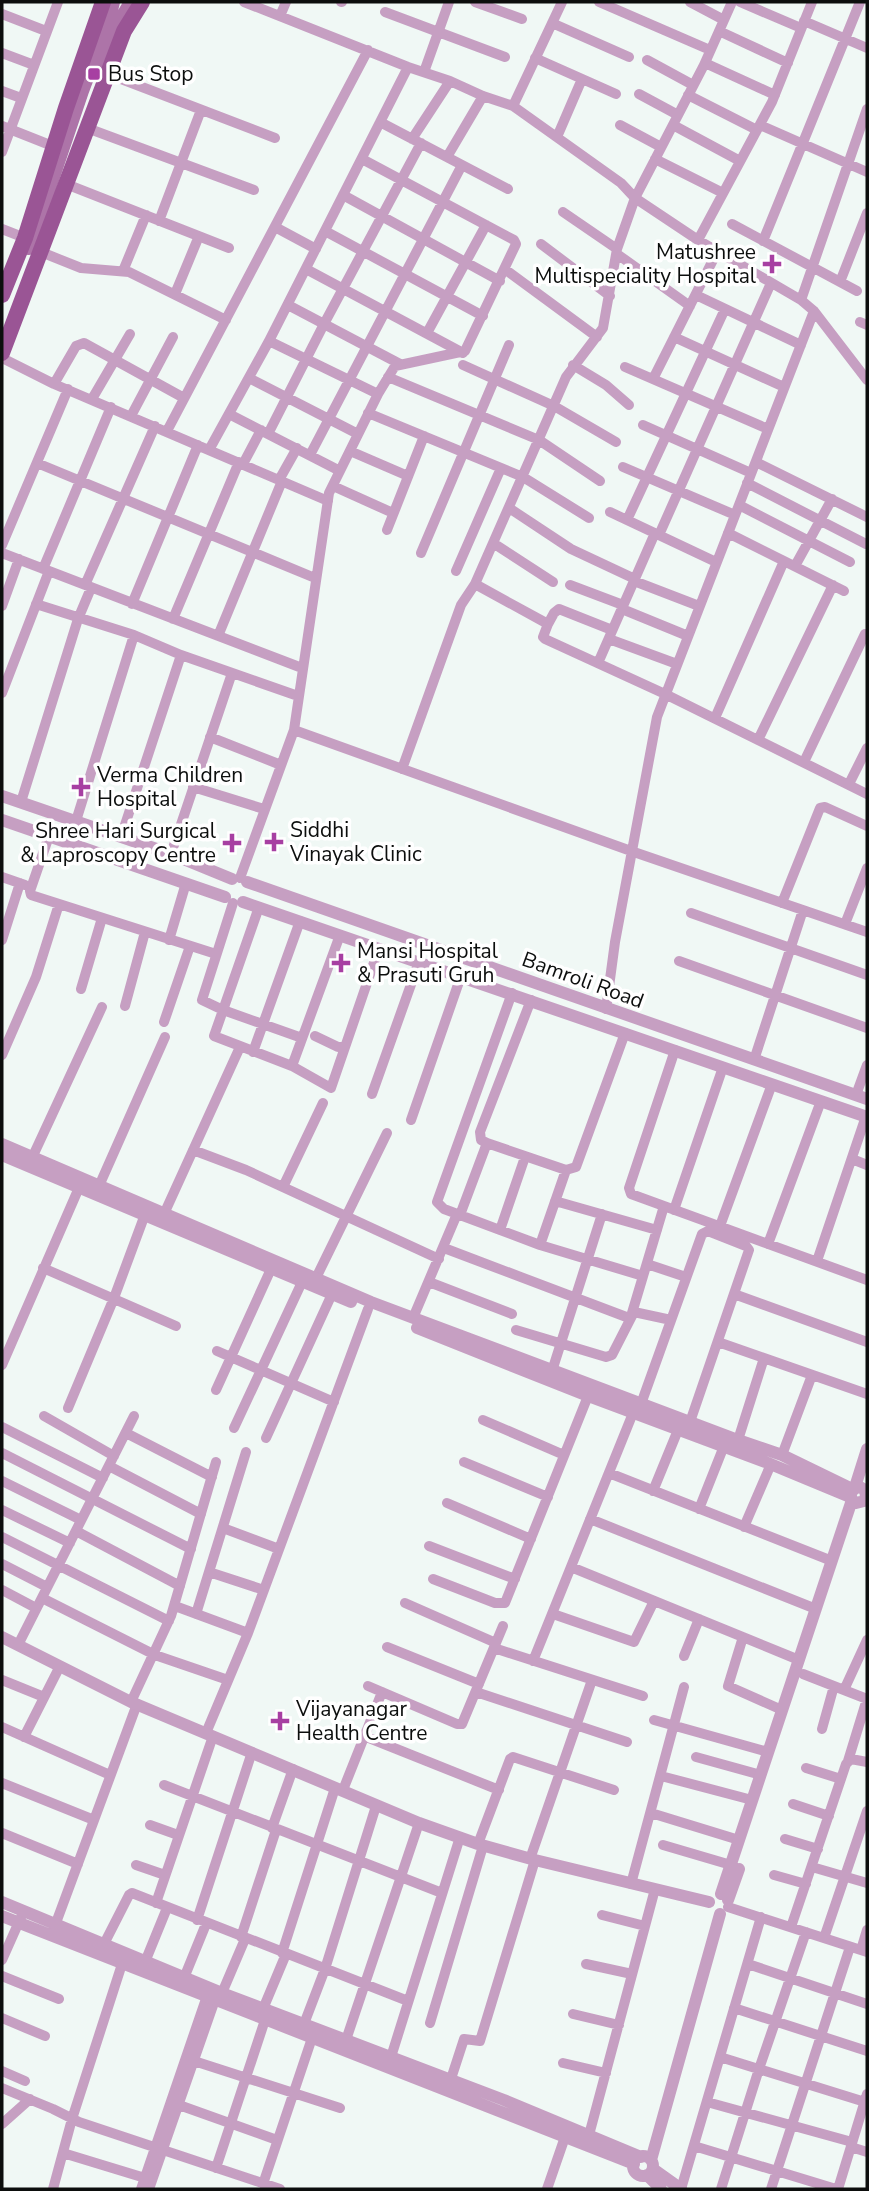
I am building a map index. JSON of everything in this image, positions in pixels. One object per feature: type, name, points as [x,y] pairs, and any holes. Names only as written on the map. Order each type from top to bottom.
[{"type":"main road","points":[[2,295],[25,238],[103,2]]},
{"type":"main road","points":[[2,301],[11,289],[31,243],[113,2]]},
{"type":"main road","points":[[17,314],[18,296],[117,26],[131,2]]},
{"type":"main road","points":[[2,353],[124,31],[142,2]]},
{"type":"street","points":[[2,152],[6,128],[22,99],[58,2]]},
{"type":"street","points":[[244,2],[513,106],[621,183],[635,198],[717,252],[801,300],[814,311],[867,380]]},
{"type":"street","points":[[281,16],[286,2]]},
{"type":"street","points":[[424,72],[449,2]]},
{"type":"street","points":[[475,2],[522,19]]},
{"type":"street","points":[[513,106],[562,2]]},
{"type":"street","points":[[599,2],[710,50]]},
{"type":"street","points":[[691,2],[721,25],[788,63]]},
{"type":"street","points":[[401,769],[461,605],[475,584],[573,365],[597,337],[606,320],[617,251],[635,198],[705,63],[732,2]]},
{"type":"street","points":[[740,2],[867,48]]},
{"type":"street","points":[[698,240],[775,95],[812,2]]},
{"type":"street","points":[[763,241],[860,2]]},
{"type":"street","points":[[385,12],[505,57]]},
{"type":"street","points":[[2,14],[46,31]]},
{"type":"street","points":[[552,23],[629,57]]},
{"type":"street","points":[[167,431],[368,50]]},
{"type":"street","points":[[2,53],[34,65]]},
{"type":"street","points":[[535,58],[616,94]]},
{"type":"street","points":[[647,60],[691,90],[758,128],[867,172]]},
{"type":"street","points":[[705,63],[775,95]]},
{"type":"street","points":[[132,604],[169,517],[204,447],[229,414],[269,341],[408,67]]},
{"type":"street","points":[[108,74],[275,138]]},
{"type":"street","points":[[557,137],[582,79]]},
{"type":"street","points":[[173,619],[241,463],[286,398],[401,180],[416,141],[450,81]]},
{"type":"street","points":[[2,91],[22,99]]},
{"type":"street","points":[[639,94],[740,161]]},
{"type":"street","points":[[447,157],[483,96]]},
{"type":"street","points":[[801,300],[867,109]]},
{"type":"street","points":[[159,220],[201,110]]},
{"type":"street","points":[[380,122],[508,189]]},
{"type":"street","points":[[620,125],[661,147]]},
{"type":"street","points":[[6,128],[55,147]]},
{"type":"street","points":[[87,128],[254,190]]},
{"type":"street","points":[[362,159],[514,240],[516,244],[506,270],[463,359]]},
{"type":"street","points":[[655,159],[723,193]]},
{"type":"street","points":[[310,455],[462,165]]},
{"type":"street","points":[[66,184],[229,248]]},
{"type":"street","points":[[343,195],[500,281]]},
{"type":"street","points":[[563,212],[690,306]]},
{"type":"street","points":[[839,282],[867,213]]},
{"type":"street","points":[[123,271],[146,215]]},
{"type":"street","points":[[732,224],[857,291]]},
{"type":"street","points":[[427,333],[486,225]]},
{"type":"street","points":[[275,227],[316,249]]},
{"type":"street","points":[[2,229],[25,238]]},
{"type":"street","points":[[325,231],[483,316]]},
{"type":"street","points":[[175,294],[199,236]]},
{"type":"street","points":[[541,244],[610,296]]},
{"type":"street","points":[[41,252],[81,268],[123,271],[136,275],[226,320]]},
{"type":"street","points":[[653,379],[717,252]]},
{"type":"street","points":[[306,269],[427,333],[494,379],[554,406],[615,442]]},
{"type":"street","points":[[506,270],[597,337]]},
{"type":"street","points":[[598,663],[771,283]]},
{"type":"street","points":[[696,295],[801,345]]},
{"type":"street","points":[[288,305],[400,364]]},
{"type":"street","points":[[627,520],[725,309]]},
{"type":"street","points":[[606,1009],[631,851],[657,717],[814,311]]},
{"type":"street","points":[[92,399],[130,334]]},
{"type":"street","points":[[131,416],[173,337]]},
{"type":"street","points":[[674,337],[785,387]]},
{"type":"street","points":[[269,341],[377,394]]},
{"type":"street","points":[[54,384],[80,344],[88,344],[184,398]]},
{"type":"street","points":[[421,554],[509,345]]},
{"type":"street","points":[[2,358],[54,384],[328,501]]},
{"type":"street","points":[[234,900],[224,888],[239,880],[294,730],[328,501],[333,486],[377,394],[395,366],[463,359]]},
{"type":"street","points":[[573,365],[606,385],[629,405]]},
{"type":"street","points":[[625,367],[768,429]]},
{"type":"street","points":[[388,377],[539,440],[600,481]]},
{"type":"street","points":[[249,378],[358,434]]},
{"type":"street","points":[[2,545],[68,389]]},
{"type":"street","points":[[2,693],[80,480],[111,407]]},
{"type":"street","points":[[368,413],[523,477],[589,518]]},
{"type":"street","points":[[229,414],[340,471]]},
{"type":"street","points":[[643,425],[749,478],[866,544]]},
{"type":"street","points":[[21,802],[88,587],[155,426]]},
{"type":"street","points":[[387,530],[424,436]]},
{"type":"street","points":[[218,636],[280,481],[296,448]]},
{"type":"street","points":[[350,451],[408,476]]},
{"type":"street","points":[[756,461],[867,517]]},
{"type":"street","points":[[37,463],[316,578]]},
{"type":"street","points":[[623,467],[678,491],[737,510],[850,562]]},
{"type":"street","points":[[456,571],[501,468]]},
{"type":"street","points":[[333,486],[393,513]]},
{"type":"street","points":[[795,566],[832,499]]},
{"type":"street","points":[[509,508],[571,549],[634,580],[699,606]]},
{"type":"street","points":[[610,512],[716,562]]},
{"type":"street","points":[[728,533],[844,591]]},
{"type":"street","points":[[493,543],[553,583]]},
{"type":"street","points":[[2,553],[302,668]]},
{"type":"street","points":[[2,606],[19,559]]},
{"type":"street","points":[[715,718],[784,561]]},
{"type":"street","points":[[475,584],[548,624]]},
{"type":"street","points":[[570,585],[688,636]]},
{"type":"street","points":[[758,740],[833,585]]},
{"type":"street","points":[[36,604],[134,635],[181,655],[298,696]]},
{"type":"street","points":[[677,664],[559,610],[554,613],[543,637],[715,718],[867,794]]},
{"type":"street","points":[[804,762],[864,634]]},
{"type":"street","points":[[76,821],[134,635]]},
{"type":"street","points":[[121,837],[181,655]]},
{"type":"street","points":[[171,854],[232,673]]},
{"type":"street","points":[[294,730],[867,932]]},
{"type":"street","points":[[210,737],[281,765]]},
{"type":"street","points":[[849,785],[867,748]]},
{"type":"street","points":[[193,788],[264,809]]},
{"type":"street","name":"Bamroli Road","points":[[2,796],[861,1097]]},
{"type":"street","points":[[782,903],[820,808],[825,807],[867,826]]},
{"type":"street","points":[[2,820],[867,1116],[817,1261]]},
{"type":"street","points":[[2,940],[49,836]]},
{"type":"street","points":[[845,924],[864,887],[867,868]]},
{"type":"street","points":[[2,877],[26,885],[31,895],[216,954]]},
{"type":"street","points":[[239,880],[249,894],[234,900],[202,1000],[302,1038]]},
{"type":"street","points":[[169,940],[186,883]]},
{"type":"street","points":[[2,1055],[5,1040],[37,972],[59,904]]},
{"type":"street","points":[[259,907],[214,1035],[292,1066],[331,1088],[379,948]]},
{"type":"street","points":[[754,1060],[803,910]]},
{"type":"street","points":[[691,913],[867,975]]},
{"type":"street","points":[[81,989],[102,918]]},
{"type":"street","points":[[253,1052],[300,921]]},
{"type":"street","points":[[125,1006],[145,932]]},
{"type":"street","points":[[292,1066],[340,935]]},
{"type":"street","points":[[164,1021],[190,946]]},
{"type":"street","points":[[679,961],[867,1028]]},
{"type":"street","points":[[372,1094],[419,962]]},
{"type":"street","points":[[411,1120],[461,976]]},
{"type":"street","points":[[512,993],[438,1197],[440,1207],[540,1245],[643,1276]]},
{"type":"street","points":[[531,1000],[480,1132],[481,1140],[525,1157],[571,1171],[579,1162],[625,1033]]},
{"type":"street","points":[[32,1158],[102,1007]]},
{"type":"street","points":[[315,1036],[338,1047],[345,1047]]},
{"type":"street","points":[[99,1186],[165,1037]]},
{"type":"street","points":[[164,1214],[240,1047]]},
{"type":"street","points":[[675,1050],[629,1188],[631,1194],[866,1277]]},
{"type":"street","points":[[861,1097],[867,1065]]},
{"type":"street","points":[[516,1330],[610,1357],[630,1316],[657,1230],[669,1208],[723,1067]]},
{"type":"street","points":[[720,1226],[772,1084]]},
{"type":"street","points":[[768,1244],[821,1101]]},
{"type":"street","points":[[283,1187],[323,1103]]},
{"type":"street","points":[[316,1278],[387,1133]]},
{"type":"street","points":[[413,1318],[487,1143]]},
{"type":"street","points":[[193,1150],[345,1216],[442,1253],[630,1316]]},
{"type":"street","points":[[4,1154],[32,1158],[80,1184],[99,1186],[146,1212],[164,1214],[413,1318],[552,1371],[684,1426],[724,1446],[859,1494]]},
{"type":"street","points":[[4,1154],[146,1212],[271,1269],[368,1309],[588,1396],[637,1408]]},
{"type":"street","points":[[500,1230],[525,1157]]},
{"type":"street","points":[[852,1159],[867,1165]]},
{"type":"street","points":[[540,1245],[566,1170]]},
{"type":"street","points":[[2,1365],[80,1184]]},
{"type":"street","points":[[555,1201],[657,1230]]},
{"type":"street","points":[[68,1408],[146,1212]]},
{"type":"street","points":[[552,1371],[602,1214]]},
{"type":"street","points":[[533,1661],[637,1408],[702,1234],[704,1231],[711,1232],[748,1248],[718,1342],[684,1426],[653,1491]]},
{"type":"street","points":[[647,1264],[686,1277]]},
{"type":"street","points":[[43,1268],[176,1325]]},
{"type":"street","points":[[216,1390],[271,1269]]},
{"type":"street","points":[[234,1428],[302,1282]]},
{"type":"street","points":[[429,1282],[512,1314]]},
{"type":"street","points":[[266,1438],[332,1294]]},
{"type":"street","points":[[734,1294],[867,1342]]},
{"type":"street","points":[[156,1903],[228,1680],[248,1633],[368,1309]]},
{"type":"street","points":[[630,1316],[636,1311],[671,1320]]},
{"type":"street","points":[[718,1342],[867,1394]]},
{"type":"street","points":[[217,1351],[334,1402]]},
{"type":"street","points":[[738,1440],[764,1358]]},
{"type":"street","points":[[782,1455],[812,1374]]},
{"type":"street","points":[[433,1579],[499,1605],[505,1603],[588,1396]]},
{"type":"street","points":[[44,1416],[111,1461],[201,1514]]},
{"type":"street","points":[[18,1645],[135,1416]]},
{"type":"street","points":[[483,1420],[565,1455]]},
{"type":"street","points":[[684,1426],[782,1455],[859,1494]]},
{"type":"street","points":[[2,1427],[103,1478]]},
{"type":"street","points":[[126,1433],[212,1476]]},
{"type":"street","points":[[699,1508],[724,1446]]},
{"type":"street","points":[[720,1905],[803,1674],[859,1494],[867,1449]]},
{"type":"street","points":[[196,1614],[246,1452]]},
{"type":"street","points":[[2,1453],[191,1549]]},
{"type":"street","points":[[53,1930],[134,1703],[175,1606],[216,1462]]},
{"type":"street","points":[[464,1462],[548,1497]]},
{"type":"street","points":[[744,1527],[771,1464]]},
{"type":"street","points":[[609,1473],[832,1561]]},
{"type":"street","points":[[2,1481],[81,1520]]},
{"type":"street","points":[[645,2164],[731,1864],[832,1561],[859,1494]]},
{"type":"street","points":[[447,1503],[531,1539]]},
{"type":"street","points":[[2,1510],[70,1543]]},
{"type":"street","points":[[590,1520],[816,1609]]},
{"type":"street","points":[[223,1528],[279,1549]]},
{"type":"street","points":[[76,1531],[180,1586]]},
{"type":"street","points":[[2,1537],[169,1621]]},
{"type":"street","points":[[429,1546],[515,1579]]},
{"type":"street","points":[[2,1564],[42,1598],[155,1655],[228,1680]]},
{"type":"street","points":[[571,1567],[799,1660]]},
{"type":"street","points":[[209,1572],[264,1590]]},
{"type":"street","points":[[2,1590],[42,1598]]},
{"type":"street","points":[[553,1614],[634,1642],[654,1601]]},
{"type":"street","points":[[405,1603],[533,1661],[643,1696]]},
{"type":"street","points":[[175,1606],[248,1633]]},
{"type":"street","points":[[684,1656],[699,1619]]},
{"type":"street","points":[[368,1686],[460,1725],[464,1723],[503,1626]]},
{"type":"street","points":[[2,1637],[134,1703],[419,1823],[533,1860],[720,1905],[859,1950]]},
{"type":"street","points":[[743,1637],[728,1686],[782,1710]]},
{"type":"street","points":[[822,1729],[839,1688],[867,1640]]},
{"type":"street","points":[[387,1647],[478,1688],[576,1726],[627,1742]]},
{"type":"street","points":[[24,1737],[60,1666]]},
{"type":"street","points":[[792,1927],[867,1699],[803,1674]]},
{"type":"street","points":[[2,1680],[44,1697]]},
{"type":"street","points":[[449,2085],[464,2039],[480,2041],[560,1772],[592,1680]]},
{"type":"street","points":[[631,1884],[684,1687]]},
{"type":"street","points":[[216,2168],[316,1845],[382,1692]]},
{"type":"street","points":[[654,1720],[768,1752]]},
{"type":"street","points":[[2,1727],[110,1775]]},
{"type":"street","points":[[364,1736],[499,1790]]},
{"type":"street","points":[[184,1978],[252,1752]]},
{"type":"street","points":[[430,2023],[480,1845],[510,1759],[513,1757],[614,1790]]},
{"type":"street","points":[[696,1757],[761,1775]]},
{"type":"street","points":[[848,1761],[855,1759],[867,1762]]},
{"type":"street","points":[[806,1768],[841,1779]]},
{"type":"street","points":[[149,2189],[159,2149],[214,1994],[243,1938],[293,1769]]},
{"type":"street","points":[[660,1776],[752,1800]]},
{"type":"street","points":[[2,1783],[94,1820]]},
{"type":"street","points":[[164,1785],[442,1893]]},
{"type":"street","points":[[793,1804],[829,1816]]},
{"type":"street","points":[[304,2024],[325,1969],[376,1806]]},
{"type":"street","points":[[824,1938],[867,1811]]},
{"type":"street","points":[[651,1813],[739,1840]]},
{"type":"street","points":[[346,2040],[419,1823]]},
{"type":"street","points":[[150,1825],[178,1835]]},
{"type":"street","points":[[2,1833],[78,1864]]},
{"type":"street","points":[[391,2057],[460,1837]]},
{"type":"street","points":[[785,1839],[818,1849]]},
{"type":"street","points":[[663,1845],[731,1864]]},
{"type":"street","points":[[136,1865],[165,1875]]},
{"type":"street","points":[[812,1867],[867,1883]]},
{"type":"street","points":[[774,1875],[806,1884]]},
{"type":"street","points":[[589,2135],[655,1889]]},
{"type":"street","points":[[104,1944],[130,1894],[408,2001]]},
{"type":"street","points":[[2,1902],[21,1917],[122,1964],[214,1994],[264,2014],[312,2038],[589,2135],[645,2164],[681,2189],[761,1917]]},
{"type":"street","points":[[145,1962],[167,1908]]},
{"type":"street","points":[[602,1915],[645,1926]]},
{"type":"street","points":[[2,1916],[21,1917]]},
{"type":"street","points":[[2,1960],[21,1917]]},
{"type":"street","points":[[53,1930],[104,1944],[184,1978],[214,1994]]},
{"type":"street","points":[[771,2189],[836,1993],[867,1930]]},
{"type":"street","points":[[721,2189],[806,1932]]},
{"type":"street","points":[[53,2189],[72,2119],[122,1964]]},
{"type":"street","points":[[586,1964],[632,1974]]},
{"type":"street","points":[[748,1964],[867,2004]]},
{"type":"street","points":[[2,1976],[59,1999]]},
{"type":"street","points":[[63,2153],[143,2184],[179,2105],[214,1994]]},
{"type":"street","points":[[734,2008],[867,2051]]},
{"type":"street","points":[[264,2014],[304,2024],[391,2057],[565,2137],[645,2164],[661,2189]]},
{"type":"street","points":[[573,2014],[619,2025]]},
{"type":"street","points":[[2,2018],[45,2036]]},
{"type":"street","points":[[263,2183],[312,2038]]},
{"type":"street","points":[[694,2146],[837,2189],[866,2103],[720,2057]]},
{"type":"street","points":[[194,2061],[340,2108]]},
{"type":"street","points":[[563,2063],[606,2073]]},
{"type":"street","points":[[2,2071],[25,2081]]},
{"type":"street","points":[[2,2088],[72,2119],[280,2189]]},
{"type":"street","points":[[2,2124],[30,2099]]},
{"type":"street","points":[[707,2102],[792,2125],[867,2152]]},
{"type":"street","points":[[179,2105],[277,2140]]},
{"type":"street","points":[[549,2189],[565,2137]]},
{"type":"place","name":"Bus Stop","points":[[94,74]]},
{"type":"place","name":"Matushree Multispeciality Hospital","points":[[772,264]]},
{"type":"place","name":"Verma Children Hospital","points":[[81,787]]},
{"type":"place","name":"Siddhi Vinayak Clinic","points":[[274,842]]},
{"type":"place","name":"Shree Hari Surgical & Laproscopy Centre","points":[[232,843]]},
{"type":"place","name":"Mansi Hospital & Prasuti Gruh","points":[[341,963]]},
{"type":"place","name":"Vijayanagar Health Centre","points":[[280,1721]]}]
